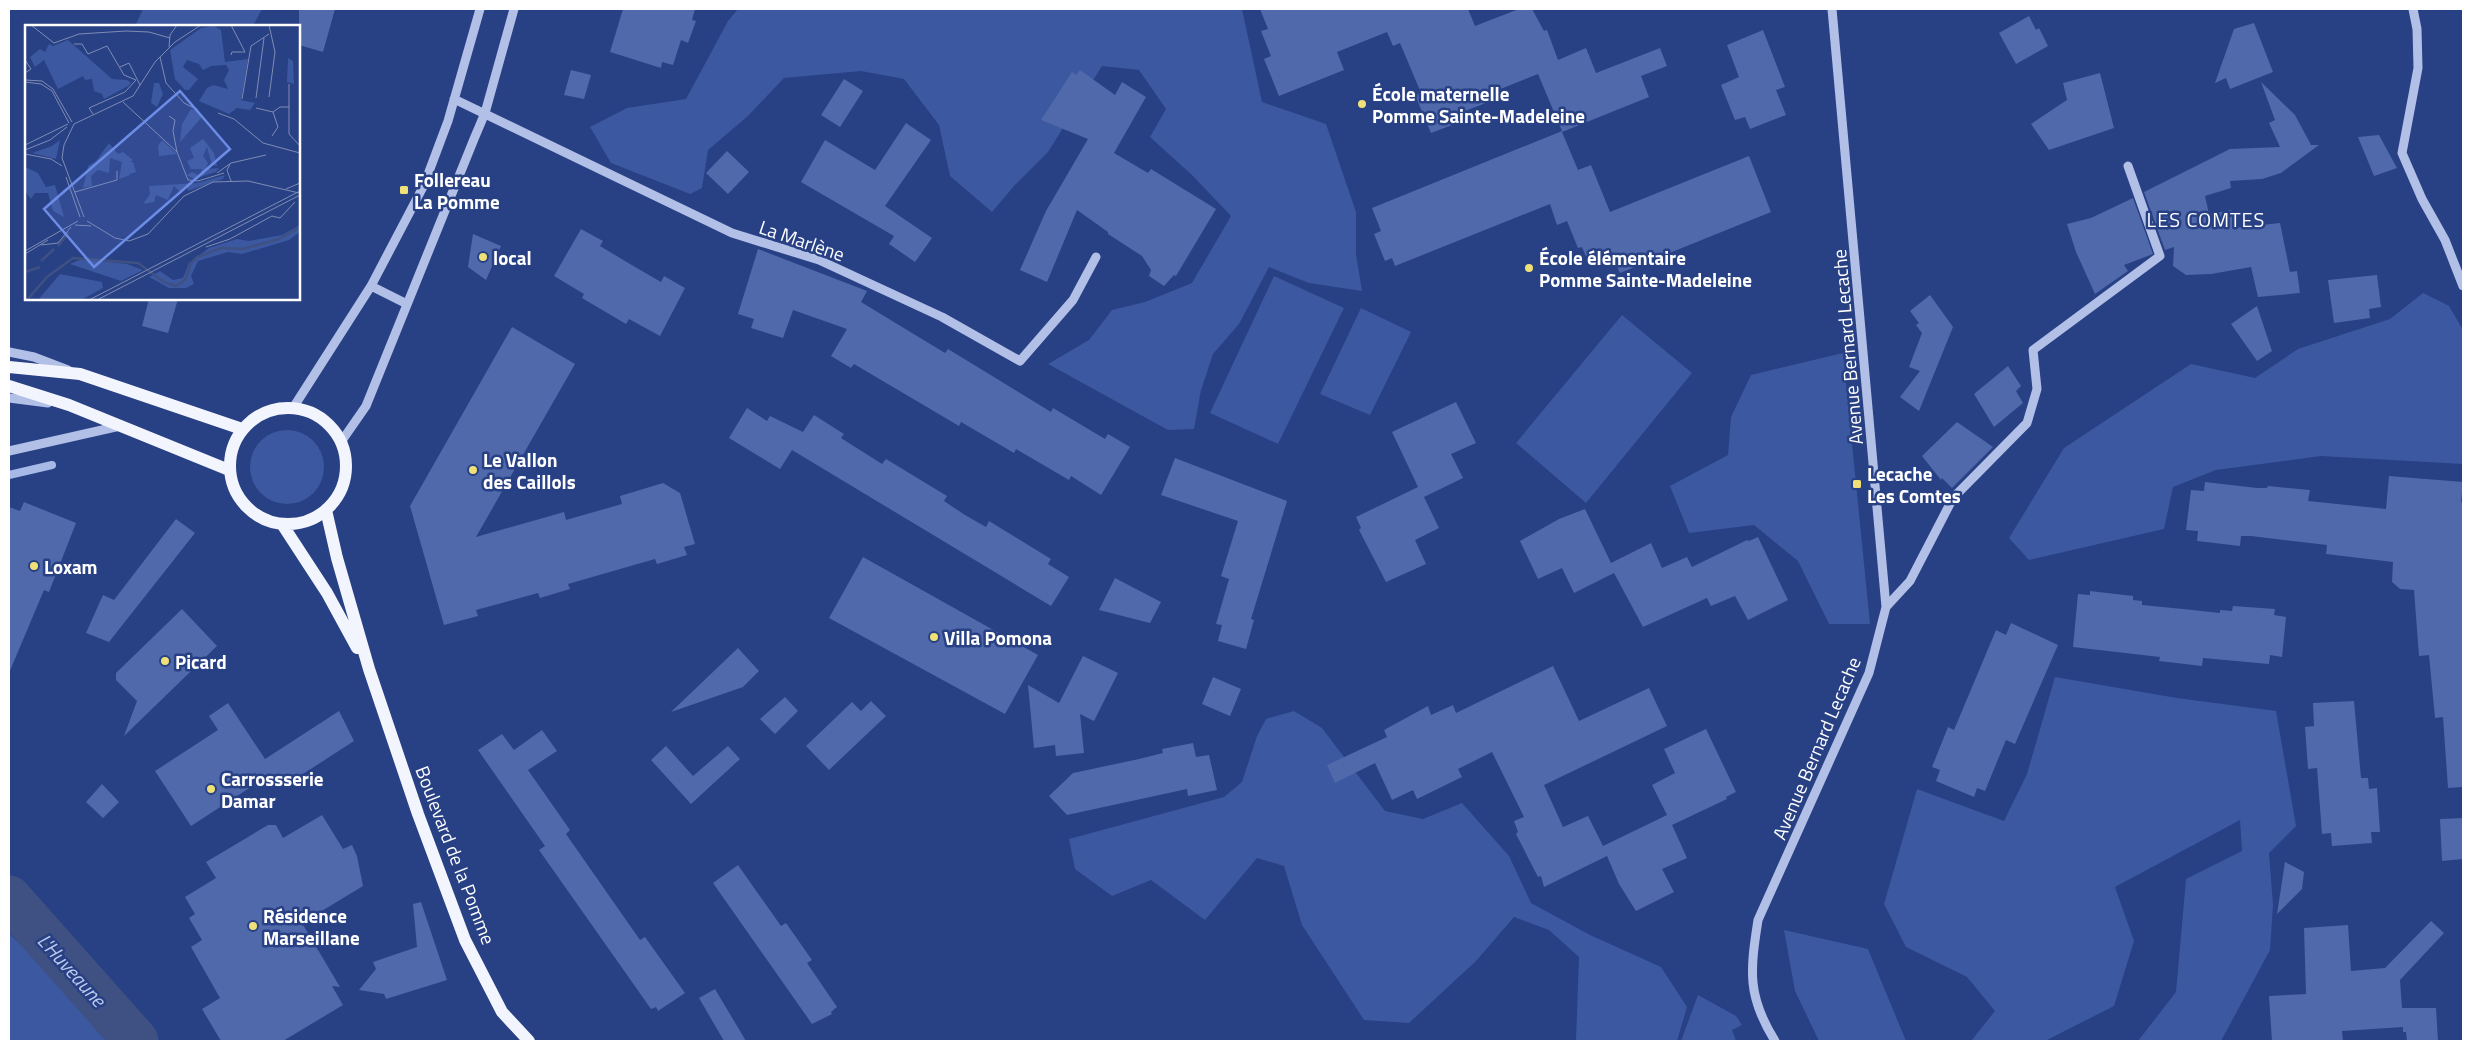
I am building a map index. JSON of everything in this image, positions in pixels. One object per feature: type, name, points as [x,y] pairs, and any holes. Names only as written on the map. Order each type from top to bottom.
[{"type":"main road","points":[[9,367],[80,374],[242,429]]},
{"type":"main road","points":[[9,386],[69,405],[229,470]]},
{"type":"main road","points":[[279,408],[293,408],[308,411],[322,419],[333,429],[341,442],[345,457],[343,486],[336,499],[326,510],[313,519],[298,524],[282,524],[266,520],[252,512],[240,500],[229,470],[232,448],[242,429],[253,419],[265,412],[279,408]]},
{"type":"main road","name":"Boulevard de la Pomme","points":[[326,510],[337,558],[369,669],[418,814],[466,940],[502,1012],[530,1041]]},
{"type":"main road","name":"Boulevard de la Pomme","points":[[282,524],[326,593],[369,669]]},
{"type":"street","points":[[293,408],[370,286],[424,185],[454,99],[480,9]]},
{"type":"street","points":[[341,442],[366,406],[484,113],[514,9]]},
{"type":"street","name":"Avenue Bernard Lecache","points":[[1775,1041],[1765,1025],[1753,990],[1752,960],[1758,920],[1869,673],[1886,607],[1832,9]]},
{"type":"street","points":[[2414,9],[2417,29],[2418,68],[2402,153],[2422,199],[2445,240],[2463,286]]},
{"type":"street","name":"La Marlène","points":[[454,99],[732,233],[819,260],[942,317],[1020,361],[1073,300],[1096,257]]},
{"type":"street","points":[[1886,607],[1910,581],[1954,498],[2027,423],[2037,389],[2033,350],[2160,256],[2128,166]]},
{"type":"street","points":[[370,286],[407,304]]},
{"type":"street","points":[[9,352],[34,357],[80,374]]},
{"type":"street","points":[[9,398],[69,405]]},
{"type":"street","points":[[9,451],[120,426]]},
{"type":"shaded area","points":[[143,9],[262,9],[254,25],[135,25]]},
{"type":"shaded area","points":[[738,9],[1242,9],[1262,102],[1326,124],[1356,212],[1356,254],[1362,291],[1309,283],[1269,267],[1239,324],[1213,354],[1201,390],[1194,429],[1168,430],[1048,364],[1089,340],[1112,310],[1145,302],[1192,283],[1231,216],[1193,176],[1150,137],[1166,109],[1139,70],[1102,66],[1048,152],[1014,186],[992,212],[950,176],[939,125],[904,79],[861,71],[784,78],[748,116],[708,150],[702,188],[690,194],[611,163],[590,127],[627,108],[686,99],[728,21]]},
{"type":"shaded area","points":[[1274,276],[1344,308],[1278,444],[1210,413]]},
{"type":"shaded area","points":[[2423,293],[2449,306],[2463,330],[2463,464],[2321,456],[2216,470],[2173,487],[2164,529],[2029,560],[2009,538],[2064,448],[2191,364],[2255,378],[2298,349],[2390,319]]},
{"type":"shaded area","points":[[1361,308],[1411,332],[1370,415],[1320,394]]},
{"type":"shaded area","points":[[1622,315],[1692,373],[1586,503],[1516,443]]},
{"type":"shaded area","points":[[1843,353],[1870,624],[1829,624],[1798,561],[1754,525],[1689,533],[1670,486],[1728,455],[1731,417],[1751,375]]},
{"type":"shaded area","points":[[287,430],[301,433],[313,441],[321,453],[324,467],[321,481],[313,493],[301,501],[287,504],[273,501],[261,493],[253,481],[250,467],[253,453],[261,441],[273,433]]},
{"type":"shaded area","points":[[2055,677],[2177,698],[2276,711],[2296,826],[2269,853],[2273,905],[2270,950],[2221,1041],[2138,1041],[2176,992],[2186,879],[2242,851],[2240,820],[2115,887],[2134,941],[2114,1006],[2045,1041],[1971,1041],[1995,1011],[1967,977],[1906,947],[1884,904],[1917,789],[2004,821],[2027,774]]},
{"type":"shaded area","points":[[1294,711],[1322,728],[1385,811],[1423,819],[1462,803],[1509,856],[1531,903],[1590,935],[1661,967],[1687,1007],[1677,1041],[1573,1041],[1576,1040],[1579,957],[1549,930],[1514,917],[1476,961],[1409,1023],[1364,1020],[1302,925],[1284,866],[1257,858],[1205,920],[1151,880],[1112,896],[1075,869],[1069,839],[1224,797],[1242,782],[1257,736],[1266,719]]},
{"type":"shaded area","points":[[1784,930],[1868,949],[1906,1041],[1819,1041],[1795,991]]},
{"type":"shaded area","points":[[9,933],[49,973],[106,1041],[9,1041]]},
{"type":"shaded area","points":[[1698,995],[1736,1016],[1742,1025],[1732,1030],[1736,1041],[1681,1041]]},
{"type":"building","points":[[299,9],[335,9],[323,52],[300,45]]},
{"type":"building","points":[[623,9],[695,9],[692,20],[696,21],[688,43],[681,40],[673,65],[662,62],[661,68],[610,52]]},
{"type":"building","points":[[1260,9],[1468,9],[1475,26],[1519,9],[1532,9],[1544,31],[1547,30],[1558,60],[1586,48],[1596,73],[1660,48],[1667,66],[1641,76],[1649,97],[1562,132],[1578,170],[1591,165],[1610,212],[1749,156],[1771,212],[1620,273],[1610,250],[1587,259],[1582,247],[1578,248],[1567,221],[1557,225],[1550,204],[1395,266],[1392,258],[1385,261],[1374,234],[1381,231],[1372,208],[1562,131],[1538,74],[1488,94],[1491,101],[1465,111],[1468,119],[1431,133],[1415,95],[1421,93],[1400,43],[1393,46],[1387,32],[1337,52],[1344,70],[1279,96],[1264,59],[1271,56],[1261,31],[1268,29]]},
{"type":"building","points":[[2029,16],[2036,30],[2039,28],[2048,46],[2016,64],[1999,33]]},
{"type":"building","points":[[2254,23],[2273,72],[2230,89],[2226,78],[2215,83],[2234,29]]},
{"type":"building","points":[[1763,30],[1785,87],[1776,90],[1786,115],[1750,129],[1745,117],[1735,120],[1721,85],[1739,77],[1727,45]]},
{"type":"building","points":[[571,70],[591,75],[584,99],[564,95]]},
{"type":"building","points":[[1080,70],[1115,95],[1122,82],[1146,97],[1114,153],[1148,173],[1151,169],[1216,209],[1176,276],[1174,275],[1164,286],[1149,276],[1151,270],[1142,256],[1108,234],[1108,232],[1077,210],[1047,282],[1020,270],[1046,211],[1088,139],[1041,120],[1072,72],[1076,75]]},
{"type":"building","points":[[2100,73],[2114,128],[2049,150],[2031,124],[2067,100],[2063,83]]},
{"type":"building","points":[[844,79],[863,91],[840,127],[821,115]]},
{"type":"building","points":[[2261,82],[2295,115],[2311,145],[2319,145],[2281,173],[2262,179],[2230,181],[2231,188],[2205,196],[2209,214],[2232,210],[2233,228],[2280,223],[2290,272],[2297,271],[2300,293],[2258,297],[2251,267],[2211,274],[2186,275],[2173,266],[2174,247],[2165,250],[2144,192],[2230,149],[2280,147],[2269,123],[2275,120]]},
{"type":"building","points":[[906,123],[931,140],[885,206],[932,238],[915,262],[889,244],[894,236],[801,182],[825,140],[875,170]]},
{"type":"building","points":[[2379,135],[2397,168],[2374,176],[2358,137]]},
{"type":"building","points":[[727,151],[749,172],[728,194],[706,173]]},
{"type":"building","points":[[2133,198],[2153,254],[2124,265],[2128,271],[2095,294],[2076,252],[2067,224],[2091,218]]},
{"type":"building","points":[[581,229],[603,241],[600,246],[661,282],[664,276],[685,288],[660,336],[629,319],[626,324],[582,298],[584,294],[554,276]]},
{"type":"building","name":"local","points":[[473,234],[501,246],[486,280],[468,267]]},
{"type":"building","points":[[758,249],[867,291],[861,302],[945,353],[948,349],[1051,412],[1053,408],[1105,439],[1108,434],[1130,447],[1101,495],[1071,476],[1069,480],[1016,449],[1014,453],[961,422],[959,426],[854,364],[851,368],[831,356],[847,329],[793,310],[783,338],[751,328],[754,319],[738,314]]},
{"type":"building","points":[[2377,275],[2381,307],[2369,309],[2370,318],[2334,323],[2328,280]]},
{"type":"building","points":[[1930,295],[1953,327],[1919,411],[1900,397],[1920,371],[1909,367],[1922,333],[1916,325],[1919,323],[1910,311]]},
{"type":"building","points":[[149,300],[178,300],[168,333],[142,326]]},
{"type":"building","points":[[2257,306],[2272,351],[2257,361],[2231,324]]},
{"type":"building","name":"Le Vallon des Caillols","points":[[512,327],[575,364],[476,537],[564,512],[566,520],[622,504],[620,496],[663,483],[680,493],[695,544],[684,547],[687,555],[657,564],[655,559],[568,584],[570,589],[540,598],[538,593],[476,610],[478,616],[444,625],[410,506]]},
{"type":"building","points":[[2008,366],[2021,386],[2016,391],[2023,403],[1994,427],[1974,394]]},
{"type":"building","points":[[1456,402],[1476,443],[1451,454],[1463,478],[1424,497],[1439,528],[1415,540],[1426,564],[1386,582],[1359,530],[1361,528],[1356,517],[1418,487],[1392,432]]},
{"type":"building","points":[[747,408],[767,421],[770,416],[803,432],[814,415],[844,434],[841,438],[882,464],[886,459],[947,496],[944,501],[965,515],[986,527],[989,521],[1051,559],[1048,564],[1069,577],[1051,606],[792,450],[780,469],[729,438]]},
{"type":"building","points":[[1957,422],[1993,447],[1952,488],[1942,478],[1941,480],[1922,456]]},
{"type":"building","points":[[1175,458],[1287,501],[1251,619],[1254,620],[1246,649],[1218,641],[1222,625],[1216,624],[1229,579],[1221,576],[1238,521],[1161,495]]},
{"type":"building","points":[[2389,476],[2463,482],[2461,502],[2463,502],[2463,787],[2448,788],[2443,717],[2435,718],[2429,655],[2419,656],[2414,590],[2400,589],[2392,582],[2393,562],[2326,554],[2327,545],[2251,536],[2241,536],[2240,546],[2197,541],[2198,531],[2186,530],[2191,490],[2204,491],[2205,482],[2257,488],[2267,488],[2268,486],[2310,490],[2308,501],[2386,509]]},
{"type":"building","name":"Loxam","points":[[24,502],[76,523],[49,592],[44,590],[9,673],[9,507],[20,511]]},
{"type":"building","points":[[1585,509],[1611,563],[1651,543],[1662,568],[1687,557],[1692,567],[1747,540],[1758,537],[1788,600],[1748,620],[1735,596],[1711,606],[1707,598],[1643,627],[1614,573],[1574,593],[1562,568],[1538,579],[1520,541],[1559,519]]},
{"type":"building","points":[[176,519],[195,533],[109,642],[86,633],[103,595],[114,600]]},
{"type":"building","name":"Villa Pomona","points":[[863,557],[1038,655],[1005,714],[829,618]]},
{"type":"building","points":[[1115,578],[1161,602],[1150,623],[1099,610]]},
{"type":"building","points":[[2090,591],[2133,596],[2133,600],[2142,601],[2142,605],[2220,613],[2220,610],[2232,611],[2233,606],[2275,609],[2274,615],[2286,617],[2282,657],[2270,655],[2269,664],[2203,658],[2202,666],[2159,661],[2160,657],[2073,647],[2078,594],[2090,595]]},
{"type":"building","name":"Picard","points":[[182,609],[217,646],[124,736],[137,701],[116,680],[116,673]]},
{"type":"building","points":[[2011,623],[2058,645],[2015,744],[2006,740],[1985,791],[1977,788],[1974,797],[1936,781],[1940,770],[1932,767],[1948,727],[1954,730],[1996,630],[2006,635]]},
{"type":"building","points":[[738,648],[759,671],[743,687],[671,712]]},
{"type":"building","points":[[1083,656],[1118,673],[1094,721],[1080,714],[1084,753],[1056,756],[1055,745],[1034,748],[1028,685],[1059,703]]},
{"type":"building","points":[[1553,666],[1579,721],[1649,688],[1667,726],[1544,785],[1563,827],[1588,816],[1603,846],[1667,815],[1652,785],[1675,773],[1664,749],[1706,729],[1736,792],[1726,797],[1727,799],[1672,825],[1687,858],[1662,869],[1674,892],[1636,911],[1619,884],[1607,856],[1544,887],[1541,876],[1538,877],[1516,834],[1518,832],[1514,821],[1524,817],[1492,752],[1458,769],[1462,777],[1417,799],[1413,790],[1392,800],[1375,763],[1335,783],[1327,765],[1387,737],[1384,730],[1428,706],[1431,715],[1453,705],[1456,713]]},
{"type":"building","points":[[1213,677],[1241,689],[1230,716],[1202,704]]},
{"type":"building","points":[[785,697],[798,711],[775,734],[760,719]]},
{"type":"building","points":[[871,701],[886,716],[829,770],[806,746],[852,702],[861,711]]},
{"type":"building","points":[[2354,701],[2361,778],[2368,778],[2369,789],[2377,788],[2380,832],[2371,832],[2372,843],[2332,846],[2331,833],[2322,834],[2317,768],[2308,769],[2305,727],[2314,726],[2313,703]]},
{"type":"building","points":[[228,703],[265,759],[339,711],[354,741],[283,787],[275,775],[256,788],[254,785],[191,826],[155,771],[218,730],[209,716]]},
{"type":"building","points":[[542,730],[557,751],[528,770],[570,830],[566,834],[640,940],[645,937],[685,993],[658,1011],[656,1007],[651,1009],[539,850],[545,846],[478,750],[502,734],[514,750]]},
{"type":"building","points":[[1193,743],[1196,757],[1209,755],[1217,790],[1188,796],[1187,789],[1067,815],[1049,796],[1073,773],[1163,753],[1162,749]]},
{"type":"building","points":[[666,746],[693,776],[728,746],[740,759],[691,804],[651,760]]},
{"type":"building","points":[[102,784],[119,802],[103,818],[86,802]]},
{"type":"building","name":"Résidence Marseillane","points":[[322,815],[343,849],[352,845],[357,856],[363,886],[302,923],[340,987],[332,986],[343,1005],[283,1041],[221,1041],[202,1009],[220,998],[191,947],[202,940],[189,918],[195,914],[185,897],[216,878],[206,862],[268,825],[276,825],[283,838]]},
{"type":"building","points":[[2463,818],[2463,859],[2442,861],[2440,819]]},
{"type":"building","points":[[2285,862],[2304,872],[2302,889],[2277,914]]},
{"type":"building","points":[[738,865],[781,926],[786,923],[812,960],[807,963],[837,1007],[831,1012],[832,1014],[812,1024],[713,883]]},
{"type":"building","points":[[421,902],[447,980],[386,999],[384,994],[359,990],[376,969],[373,962],[417,947],[413,904]]},
{"type":"building","points":[[2431,921],[2444,933],[2400,980],[2402,1008],[2436,1008],[2438,1041],[2407,1041],[2406,1032],[2403,1032],[2403,1027],[2342,1031],[2343,1041],[2272,1041],[2269,996],[2306,994],[2304,928],[2348,925],[2351,971],[2385,968]]},
{"type":"building","points":[[715,989],[746,1041],[724,1041],[699,998]]},
{"type":"waterway","points":[[9,475],[52,465]]},
{"type":"waterway","name":"L'Huveaune","points":[[9,898],[136,1041]]},
{"type":"place","name":"École maternelle Pomme Sainte-Madeleine","points":[[1362,104]]},
{"type":"place","name":"Follereau La Pomme","points":[[404,190]]},
{"type":"place","name":"local","points":[[483,257]]},
{"type":"place","name":"École élémentaire Pomme Sainte-Madeleine","points":[[1529,268]]},
{"type":"place","name":"Le Vallon des Caillols","points":[[473,470]]},
{"type":"place","name":"Lecache Les Comtes","points":[[1857,484]]},
{"type":"place","name":"Loxam","points":[[34,566]]},
{"type":"place","name":"Villa Pomona","points":[[934,637]]},
{"type":"place","name":"Picard","points":[[165,661]]},
{"type":"place","name":"Carrossserie Damar","points":[[211,789]]},
{"type":"place","name":"Résidence Marseillane","points":[[253,926]]},
{"type":"district","name":"LES COMTES","points":[[2206,219]]}]
